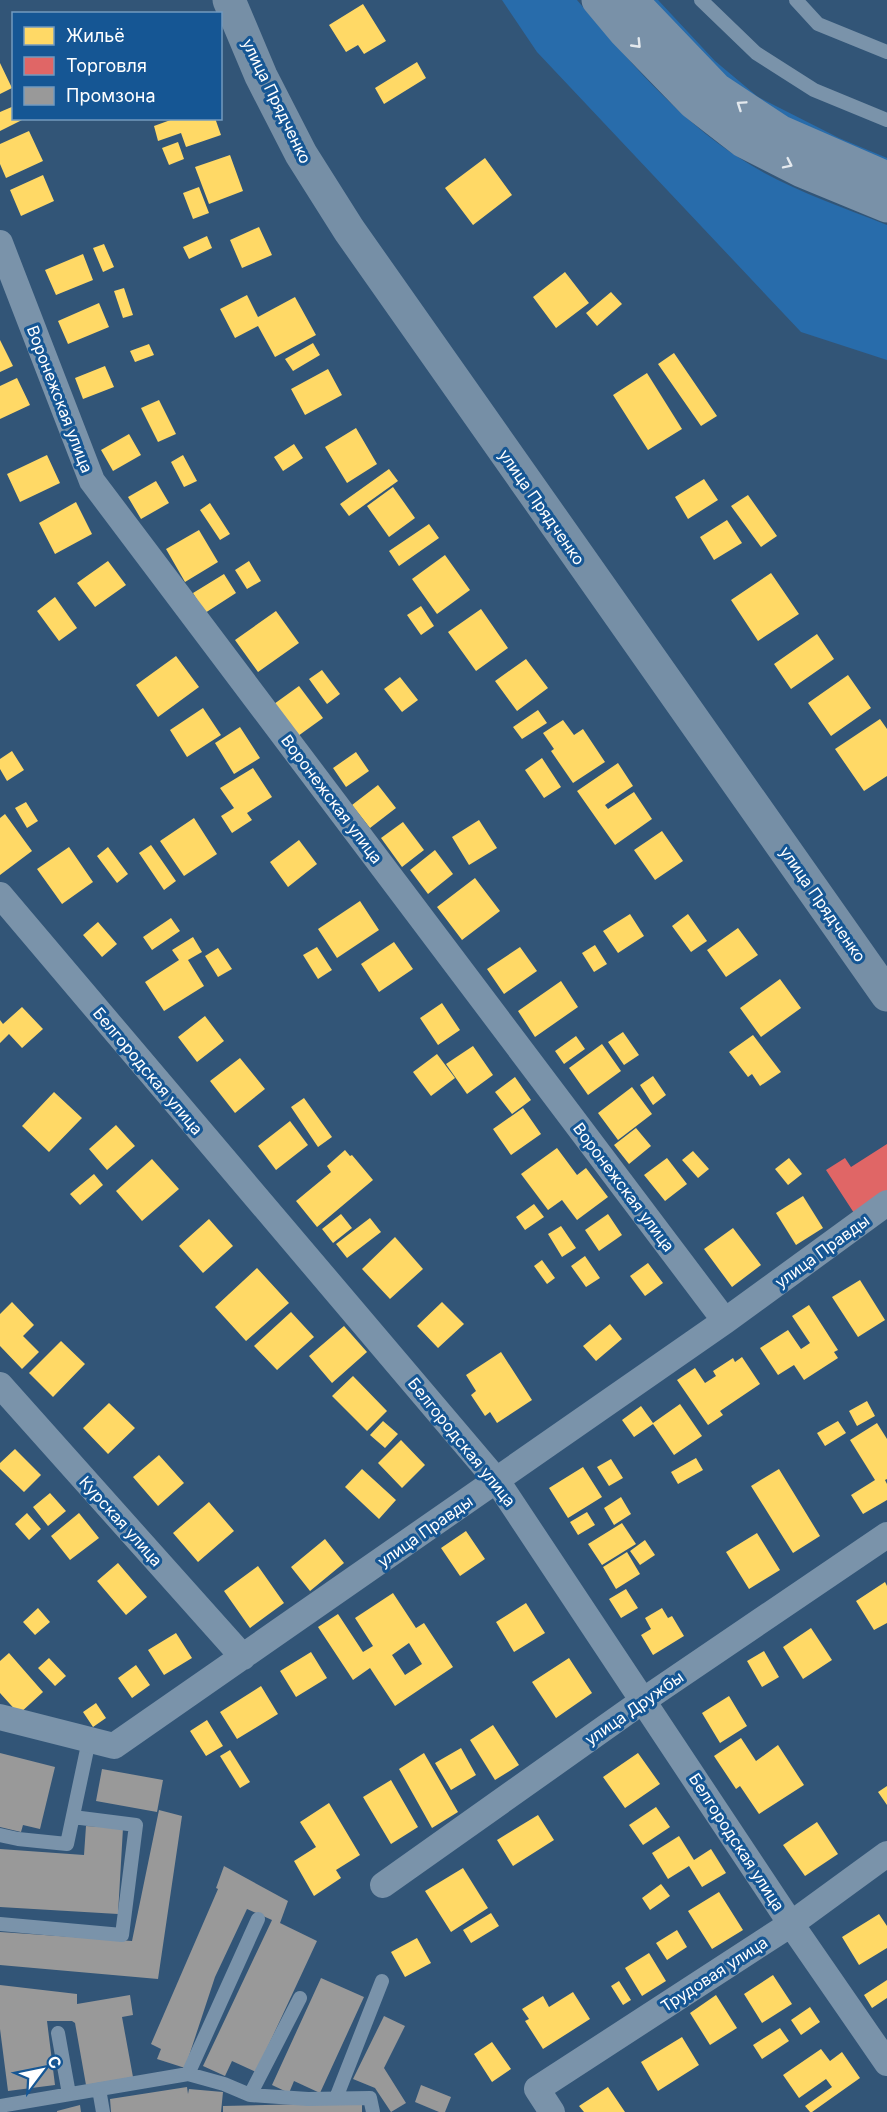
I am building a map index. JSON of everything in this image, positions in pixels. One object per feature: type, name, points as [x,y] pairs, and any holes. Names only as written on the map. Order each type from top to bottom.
[{"type":"main road","name":"улица Прядченко","points":[[230,0],[261,76],[301,154],[349,230],[887,995]]},
{"type":"main road","points":[[598,0],[624,31],[694,103],[743,141],[802,171],[887,206]]},
{"type":"main road","points":[[632,0],[716,88],[781,132],[887,178]]},
{"type":"street","name":"Воронежская улица","points":[[0,243],[92,481],[725,1322]]},
{"type":"street","name":"Белгородская улица","points":[[0,895],[498,1481],[791,1924],[887,2063]]},
{"type":"street","name":"улица Правды","points":[[0,1717],[114,1746],[725,1322],[887,1203]]},
{"type":"street","name":"Курская улица","points":[[0,1386],[243,1657]]},
{"type":"street","name":"улица Дружбы","points":[[383,1885],[644,1700],[887,1535]]},
{"type":"street","name":"Трудовая улица","points":[[552,2112],[537,2089],[791,1924],[887,1854]]},
{"type":"lane","points":[[701,0],[756,53],[814,90],[887,120]]},
{"type":"lane","points":[[796,0],[818,24],[887,52]]},
{"type":"lane","points":[[0,1835],[67,1844],[89,1740]]},
{"type":"lane","points":[[0,1924],[123,1935],[135,1825],[74,1817]]},
{"type":"lane","points":[[188,2074],[258,1919]]},
{"type":"lane","points":[[336,2098],[382,1981]]},
{"type":"lane","points":[[250,2095],[300,1998]]},
{"type":"lane","points":[[58,2033],[69,2094]]},
{"type":"lane","points":[[0,2106],[27,2107],[69,2094],[188,2074],[224,2084],[250,2095],[308,2099],[370,2098],[373,2112]]},
{"type":"lane","points":[[99,2089],[103,2112]]},
{"type":"shaded area","points":[[502,0],[577,0],[653,86],[673,106],[717,142],[775,179],[887,225],[887,360],[801,332],[537,52]]},
{"type":"shaded area","points":[[648,0],[658,0],[715,61],[758,97],[839,138],[887,158],[887,167],[744,97]]},
{"type":"building: Жильё","points":[[363,4],[386,41],[364,54],[358,45],[346,52],[329,25]]},
{"type":"building: Жильё","points":[[417,62],[426,78],[384,104],[375,88]]},
{"type":"building: Жильё","points":[[0,63],[12,88],[0,94]]},
{"type":"building: Жильё","points":[[12,107],[12,120],[22,120],[0,131],[0,112]]},
{"type":"building: Жильё","points":[[170,120],[216,120],[221,135],[186,147],[181,133],[158,141],[154,126]]},
{"type":"building: Жильё","points":[[29,131],[43,161],[6,178],[0,164],[0,144]]},
{"type":"building: Жильё","points":[[178,142],[184,159],[169,165],[162,148]]},
{"type":"building: Жильё","points":[[230,155],[243,191],[209,204],[195,167]]},
{"type":"building: Жильё","points":[[485,158],[512,195],[473,225],[445,188]]},
{"type":"building: Жильё","points":[[43,175],[54,201],[21,216],[10,190]]},
{"type":"building: Жильё","points":[[199,187],[209,213],[193,219],[183,193]]},
{"type":"building: Жильё","points":[[259,227],[272,255],[242,268],[230,240]]},
{"type":"building: Жильё","points":[[207,236],[212,248],[189,259],[183,247]]},
{"type":"building: Жильё","points":[[104,244],[114,267],[103,272],[93,248]]},
{"type":"building: Жильё","points":[[83,254],[93,280],[56,295],[45,270]]},
{"type":"building: Жильё","points":[[565,272],[589,303],[556,328],[533,297]]},
{"type":"building: Жильё","points":[[124,288],[133,315],[123,318],[114,291]]},
{"type":"building: Жильё","points":[[611,292],[622,304],[597,326],[586,313]]},
{"type":"building: Жильё","points":[[247,295],[258,317],[295,297],[316,335],[275,357],[258,326],[235,338],[220,309]]},
{"type":"building: Жильё","points":[[99,303],[109,327],[68,344],[58,321]]},
{"type":"building: Жильё","points":[[0,340],[13,366],[0,372]]},
{"type":"building: Жильё","points":[[313,343],[320,355],[293,371],[285,359]]},
{"type":"building: Жильё","points":[[149,344],[154,355],[135,362],[130,351]]},
{"type":"building: Жильё","points":[[674,353],[717,416],[701,426],[658,364]]},
{"type":"building: Жильё","points":[[105,366],[114,387],[83,399],[75,378]]},
{"type":"building: Жильё","points":[[328,369],[342,395],[305,415],[291,389]]},
{"type":"building: Жильё","points":[[647,373],[682,429],[648,450],[613,395]]},
{"type":"building: Жильё","points":[[17,378],[30,405],[0,419],[0,386]]},
{"type":"building: Жильё","points":[[159,400],[176,434],[158,442],[141,408]]},
{"type":"building: Жильё","points":[[356,428],[377,464],[347,483],[325,447]]},
{"type":"building: Жильё","points":[[129,434],[141,455],[113,471],[101,450]]},
{"type":"building: Жильё","points":[[294,444],[303,458],[283,471],[274,457]]},
{"type":"building: Жильё","points":[[47,455],[60,483],[20,502],[7,474]]},
{"type":"building: Жильё","points":[[183,455],[197,481],[184,487],[171,462]]},
{"type":"building: Жильё","points":[[389,469],[398,481],[349,516],[340,504]]},
{"type":"building: Жильё","points":[[704,479],[718,500],[688,519],[675,497]]},
{"type":"building: Жильё","points":[[156,481],[169,503],[141,519],[128,497]]},
{"type":"building: Жильё","points":[[393,487],[415,518],[389,537],[367,506]]},
{"type":"building: Жильё","points":[[748,495],[777,536],[761,547],[731,506]]},
{"type":"building: Жильё","points":[[76,502],[92,534],[55,554],[39,523]]},
{"type":"building: Жильё","points":[[210,503],[230,534],[220,540],[200,510]]},
{"type":"building: Жильё","points":[[727,520],[742,543],[714,560],[700,537]]},
{"type":"building: Жильё","points":[[429,524],[439,538],[399,566],[389,551]]},
{"type":"building: Жильё","points":[[199,530],[218,562],[185,582],[166,549]]},
{"type":"building: Жильё","points":[[445,555],[470,590],[437,614],[412,579]]},
{"type":"building: Жильё","points":[[108,561],[126,585],[95,607],[77,583]]},
{"type":"building: Жильё","points":[[249,561],[261,581],[247,589],[235,570]]},
{"type":"building: Жильё","points":[[771,573],[799,614],[758,641],[731,600]]},
{"type":"building: Жильё","points":[[224,574],[236,593],[205,613],[193,593]]},
{"type":"building: Жильё","points":[[55,597],[77,628],[59,641],[37,611]]},
{"type":"building: Жильё","points":[[421,606],[434,626],[421,635],[407,615]]},
{"type":"building: Жильё","points":[[481,609],[508,648],[476,671],[448,632]]},
{"type":"building: Жильё","points":[[276,611],[299,643],[258,672],[235,640]]},
{"type":"building: Жильё","points":[[817,634],[834,659],[791,689],[774,664]]},
{"type":"building: Жильё","points":[[176,656],[199,687],[158,717],[136,685]]},
{"type":"building: Жильё","points":[[526,659],[548,688],[517,711],[495,681]]},
{"type":"building: Жильё","points":[[322,670],[340,694],[327,704],[309,679]]},
{"type":"building: Жильё","points":[[848,675],[871,708],[831,736],[808,703]]},
{"type":"building: Жильё","points":[[400,677],[418,700],[402,712],[384,689]]},
{"type":"building: Жильё","points":[[299,686],[323,718],[298,736],[274,704]]},
{"type":"building: Жильё","points":[[203,708],[221,735],[187,757],[170,730]]},
{"type":"building: Жильё","points":[[538,710],[547,723],[522,739],[513,727]]},
{"type":"building: Жильё","points":[[880,719],[887,729],[887,776],[864,791],[835,749]]},
{"type":"building: Жильё","points":[[563,720],[574,735],[583,729],[605,762],[573,783],[551,751],[554,749],[543,733]]},
{"type":"building: Жильё","points":[[240,727],[260,758],[234,774],[215,743]]},
{"type":"building: Жильё","points":[[12,751],[24,770],[7,781],[0,769],[0,759]]},
{"type":"building: Жильё","points":[[356,752],[369,771],[346,787],[333,768]]},
{"type":"building: Жильё","points":[[542,758],[561,787],[544,798],[525,770]]},
{"type":"building: Жильё","points":[[618,763],[633,786],[605,805],[608,809],[634,792],[652,819],[615,845],[577,791]]},
{"type":"building: Жильё","points":[[253,768],[272,797],[247,813],[252,820],[232,833],[221,816],[234,808],[220,788]]},
{"type":"building: Жильё","points":[[378,785],[396,808],[370,828],[352,805]]},
{"type":"building: Жильё","points":[[26,802],[38,821],[27,828],[15,808]]},
{"type":"building: Жильё","points":[[5,814],[32,851],[0,875],[0,818]]},
{"type":"building: Жильё","points":[[194,818],[217,854],[184,876],[160,841]]},
{"type":"building: Жильё","points":[[479,820],[497,848],[469,865],[452,837]]},
{"type":"building: Жильё","points":[[403,822],[424,850],[402,867],[381,838]]},
{"type":"building: Жильё","points":[[662,831],[683,861],[655,880],[634,850]]},
{"type":"building: Жильё","points":[[299,840],[317,864],[288,887],[270,862]]},
{"type":"building: Жильё","points":[[151,845],[176,881],[164,890],[139,853]]},
{"type":"building: Жильё","points":[[69,847],[93,882],[62,904],[37,869]]},
{"type":"building: Жильё","points":[[108,847],[128,874],[117,883],[97,856]]},
{"type":"building: Жильё","points":[[435,850],[453,874],[428,894],[410,870]]},
{"type":"building: Жильё","points":[[475,878],[500,911],[462,940],[437,907]]},
{"type":"building: Жильё","points":[[360,901],[379,930],[337,958],[318,929]]},
{"type":"building: Жильё","points":[[630,914],[644,936],[618,953],[603,931]]},
{"type":"building: Жильё","points":[[688,914],[707,941],[691,952],[672,926]]},
{"type":"building: Жильё","points":[[171,918],[180,931],[152,950],[143,937]]},
{"type":"building: Жильё","points":[[98,922],[117,944],[102,957],[83,935]]},
{"type":"building: Жильё","points":[[738,928],[758,955],[726,977],[707,950]]},
{"type":"building: Жильё","points":[[193,937],[202,952],[188,960],[204,986],[164,1011],[145,982],[179,960],[172,950]]},
{"type":"building: Жильё","points":[[394,942],[413,969],[379,992],[361,964]]},
{"type":"building: Жильё","points":[[595,945],[607,964],[594,972],[582,953]]},
{"type":"building: Жильё","points":[[317,947],[332,970],[318,979],[303,955]]},
{"type":"building: Жильё","points":[[520,947],[537,971],[504,994],[487,969]]},
{"type":"building: Жильё","points":[[218,948],[232,969],[218,977],[205,956]]},
{"type":"building: Жильё","points":[[780,979],[801,1008],[761,1037],[740,1008]]},
{"type":"building: Жильё","points":[[561,981],[578,1007],[535,1037],[518,1011]]},
{"type":"building: Жильё","points":[[442,1003],[460,1030],[438,1045],[420,1018]]},
{"type":"building: Жильё","points":[[22,1007],[43,1029],[22,1048],[9,1034],[0,1043],[0,1020],[3,1024]]},
{"type":"building: Жильё","points":[[205,1016],[224,1041],[197,1062],[178,1037]]},
{"type":"building: Жильё","points":[[623,1032],[639,1055],[624,1065],[608,1042]]},
{"type":"building: Жильё","points":[[753,1035],[781,1072],[760,1086],[752,1074],[748,1077],[729,1052]]},
{"type":"building: Жильё","points":[[576,1036],[585,1049],[564,1064],[555,1051]]},
{"type":"building: Жильё","points":[[602,1044],[621,1071],[588,1095],[569,1068]]},
{"type":"building: Жильё","points":[[473,1046],[493,1075],[467,1094],[446,1064]]},
{"type":"building: Жильё","points":[[437,1054],[455,1078],[431,1096],[413,1072]]},
{"type":"building: Жильё","points":[[240,1058],[265,1089],[235,1113],[210,1081]]},
{"type":"building: Жильё","points":[[653,1076],[666,1095],[653,1105],[640,1085]]},
{"type":"building: Жильё","points":[[515,1077],[531,1100],[512,1114],[495,1092]]},
{"type":"building: Жильё","points":[[632,1087],[652,1114],[618,1140],[598,1113]]},
{"type":"building: Жильё","points":[[54,1092],[82,1118],[49,1152],[22,1126]]},
{"type":"building: Жильё","points":[[304,1098],[332,1137],[318,1147],[291,1107]]},
{"type":"building: Жильё","points":[[523,1108],[541,1134],[511,1155],[493,1129]]},
{"type":"building: Жильё","points":[[290,1121],[308,1145],[276,1170],[258,1146]]},
{"type":"building: Жильё","points":[[116,1125],[135,1146],[107,1170],[89,1149]]},
{"type":"building: Жильё","points":[[636,1128],[651,1146],[629,1164],[614,1145]]},
{"type":"building: Жильё","points":[[557,1148],[577,1175],[586,1168],[608,1197],[577,1220],[562,1200],[548,1210],[521,1174]]},
{"type":"building: Жильё","points":[[345,1150],[373,1180],[317,1227],[296,1201],[331,1172],[327,1166]]},
{"type":"building: Жильё","points":[[693,1151],[709,1169],[698,1178],[682,1160]]},
{"type":"building: Жильё","points":[[667,1158],[687,1184],[665,1201],[644,1175]]},
{"type":"building: Жильё","points":[[789,1158],[802,1174],[788,1185],[775,1169]]},
{"type":"building: Жильё","points":[[152,1159],[179,1189],[142,1221],[116,1191]]},
{"type":"building: Жильё","points":[[94,1174],[103,1185],[80,1205],[70,1194]]},
{"type":"building: Жильё","points":[[803,1196],[823,1228],[796,1245],[776,1213]]},
{"type":"building: Жильё","points":[[534,1204],[544,1217],[525,1230],[516,1217]]},
{"type":"building: Жильё","points":[[341,1214],[352,1228],[333,1243],[322,1229]]},
{"type":"building: Жильё","points":[[608,1214],[622,1235],[599,1251],[585,1230]]},
{"type":"building: Жильё","points":[[370,1218],[381,1232],[347,1258],[336,1244]]},
{"type":"building: Жильё","points":[[209,1219],[233,1246],[203,1273],[179,1246]]},
{"type":"building: Жильё","points":[[561,1226],[576,1248],[562,1257],[548,1234]]},
{"type":"building: Жильё","points":[[733,1228],[761,1265],[732,1287],[704,1249]]},
{"type":"building: Жильё","points":[[395,1237],[423,1269],[390,1299],[362,1269]]},
{"type":"building: Жильё","points":[[585,1256],[600,1278],[586,1287],[571,1266]]},
{"type":"building: Жильё","points":[[542,1260],[555,1278],[547,1284],[534,1266]]},
{"type":"building: Жильё","points":[[648,1263],[663,1283],[645,1296],[630,1276]]},
{"type":"building: Жильё","points":[[257,1268],[289,1303],[246,1341],[215,1307]]},
{"type":"building: Жильё","points":[[860,1280],[885,1320],[858,1337],[832,1297]]},
{"type":"building: Жильё","points":[[12,1302],[34,1325],[23,1336],[39,1352],[22,1369],[0,1346],[0,1314]]},
{"type":"building: Жильё","points":[[442,1302],[464,1324],[438,1348],[417,1326]]},
{"type":"building: Жильё","points":[[809,1305],[838,1350],[834,1352],[838,1358],[804,1380],[794,1365],[778,1375],[760,1348],[788,1330],[801,1349],[810,1343],[792,1316]]},
{"type":"building: Жильё","points":[[291,1312],[314,1337],[277,1370],[254,1346]]},
{"type":"building: Жильё","points":[[610,1324],[622,1339],[596,1361],[583,1346]]},
{"type":"building: Жильё","points":[[344,1326],[367,1352],[332,1383],[309,1356]]},
{"type":"building: Жильё","points":[[61,1341],[85,1364],[53,1397],[29,1373]]},
{"type":"building: Жильё","points":[[501,1352],[532,1400],[497,1423],[490,1412],[485,1416],[471,1395],[476,1391],[466,1375]]},
{"type":"building: Жильё","points":[[742,1357],[760,1384],[720,1411],[723,1415],[708,1425],[677,1380],[695,1368],[705,1383],[716,1376],[713,1371],[733,1358],[735,1362]]},
{"type":"building: Жильё","points":[[353,1376],[387,1411],[367,1431],[332,1396]]},
{"type":"building: Жильё","points":[[867,1401],[875,1416],[857,1426],[849,1411]]},
{"type":"building: Жильё","points":[[109,1403],[135,1428],[108,1454],[83,1428]]},
{"type":"building: Жильё","points":[[680,1404],[702,1436],[674,1455],[653,1424],[634,1437],[622,1420],[641,1406],[653,1423]]},
{"type":"building: Жильё","points":[[383,1421],[398,1434],[385,1448],[370,1435]]},
{"type":"building: Жильё","points":[[838,1421],[846,1433],[825,1446],[817,1433]]},
{"type":"building: Жильё","points":[[877,1423],[887,1439],[887,1479],[885,1480],[887,1500],[863,1514],[851,1495],[875,1480],[850,1440]]},
{"type":"building: Жильё","points":[[401,1440],[425,1465],[402,1488],[378,1463]]},
{"type":"building: Жильё","points":[[15,1449],[41,1475],[24,1492],[0,1469],[0,1463]]},
{"type":"building: Жильё","points":[[159,1455],[184,1483],[158,1506],[133,1477]]},
{"type":"building: Жильё","points":[[696,1458],[703,1470],[678,1484],[671,1472]]},
{"type":"building: Жильё","points":[[611,1459],[623,1478],[609,1486],[597,1467]]},
{"type":"building: Жильё","points":[[583,1467],[602,1497],[568,1518],[549,1488]]},
{"type":"building: Жильё","points":[[362,1469],[396,1500],[379,1519],[345,1487]]},
{"type":"building: Жильё","points":[[779,1469],[820,1536],[793,1553],[751,1486]]},
{"type":"building: Жильё","points":[[50,1493],[66,1511],[48,1526],[33,1507]]},
{"type":"building: Жильё","points":[[621,1497],[631,1514],[614,1525],[604,1508]]},
{"type":"building: Жильё","points":[[209,1502],[234,1531],[198,1562],[173,1533]]},
{"type":"building: Жильё","points":[[587,1512],[595,1525],[578,1535],[570,1522]]},
{"type":"building: Жильё","points":[[27,1513],[41,1529],[29,1540],[15,1524]]},
{"type":"building: Жильё","points":[[79,1513],[99,1538],[70,1560],[51,1536]]},
{"type":"building: Жильё","points":[[622,1523],[636,1544],[602,1565],[588,1544]]},
{"type":"building: Жильё","points":[[466,1531],[485,1559],[460,1576],[441,1548]]},
{"type":"building: Жильё","points":[[757,1533],[780,1570],[749,1589],[726,1552]]},
{"type":"building: Жильё","points":[[325,1539],[344,1563],[310,1591],[291,1567]]},
{"type":"building: Жильё","points":[[645,1540],[655,1555],[640,1565],[630,1551]]},
{"type":"building: Жильё","points":[[627,1552],[640,1574],[616,1589],[603,1567]]},
{"type":"building: Жильё","points":[[118,1563],[147,1597],[126,1615],[97,1581]]},
{"type":"building: Жильё","points":[[258,1566],[284,1603],[250,1628],[224,1591]]},
{"type":"building: Жильё","points":[[885,1582],[887,1586],[887,1623],[874,1630],[856,1601]]},
{"type":"building: Жильё","points":[[626,1589],[638,1608],[621,1618],[609,1599]]},
{"type":"building: Жильё","points":[[393,1593],[416,1628],[424,1623],[453,1667],[395,1706],[370,1668],[353,1680],[318,1627],[338,1614],[363,1652],[373,1646],[355,1618]],"holes":[[[409,1643],[422,1664],[405,1675],[392,1655]]]},
{"type":"building: Жильё","points":[[526,1603],[545,1633],[514,1652],[496,1622]]},
{"type":"building: Жильё","points":[[38,1608],[50,1622],[35,1635],[23,1622]]},
{"type":"building: Жильё","points":[[662,1608],[668,1618],[672,1616],[684,1636],[653,1655],[641,1635],[651,1629],[645,1618]]},
{"type":"building: Жильё","points":[[811,1628],[832,1660],[803,1679],[783,1647]]},
{"type":"building: Жильё","points":[[176,1633],[192,1658],[164,1675],[148,1650]]},
{"type":"building: Жильё","points":[[764,1651],[779,1677],[762,1687],[747,1661]]},
{"type":"building: Жильё","points":[[311,1652],[327,1678],[296,1697],[280,1671]]},
{"type":"building: Жильё","points":[[9,1653],[43,1692],[19,1714],[0,1693],[0,1661]]},
{"type":"building: Жильё","points":[[49,1658],[66,1676],[55,1686],[38,1668]]},
{"type":"building: Жильё","points":[[569,1658],[592,1693],[556,1718],[532,1682]]},
{"type":"building: Жильё","points":[[136,1665],[150,1685],[132,1698],[118,1678]]},
{"type":"building: Жильё","points":[[261,1686],[278,1714],[237,1739],[220,1712]]},
{"type":"building: Жильё","points":[[729,1696],[747,1726],[720,1743],[702,1713]]},
{"type":"building: Жильё","points":[[96,1703],[106,1718],[93,1727],[83,1712]]},
{"type":"building: Жильё","points":[[207,1720],[223,1746],[206,1756],[190,1731]]},
{"type":"building: Жильё","points":[[493,1725],[519,1765],[495,1780],[470,1740]]},
{"type":"building: Жильё","points":[[741,1738],[756,1761],[778,1745],[804,1785],[759,1814],[740,1786],[736,1789],[714,1756]]},
{"type":"building: Жильё","points":[[461,1748],[476,1775],[451,1790],[435,1763]]},
{"type":"building: Жильё","points":[[230,1750],[250,1782],[240,1788],[220,1756]]},
{"type":"building: Жильё","points":[[424,1753],[458,1812],[432,1828],[399,1769]]},
{"type":"building: Жильё","points":[[638,1753],[660,1784],[625,1808],[603,1777]]},
{"type":"building: Жильё","points":[[391,1780],[418,1827],[391,1844],[363,1797]]},
{"type":"building: Жильё","points":[[887,1786],[887,1805],[878,1792]]},
{"type":"building: Жильё","points":[[329,1803],[360,1855],[336,1870],[341,1878],[314,1896],[294,1861],[316,1847],[300,1822]]},
{"type":"building: Жильё","points":[[656,1807],[670,1827],[643,1845],[629,1825]]},
{"type":"building: Жильё","points":[[538,1815],[554,1840],[513,1866],[497,1840]]},
{"type":"building: Жильё","points":[[817,1822],[838,1854],[805,1876],[783,1845]]},
{"type":"building: Жильё","points":[[679,1836],[694,1860],[711,1849],[726,1873],[702,1887],[689,1866],[668,1879],[652,1853]]},
{"type":"building: Жильё","points":[[463,1868],[488,1908],[451,1932],[425,1891]]},
{"type":"building: Жильё","points":[[661,1884],[670,1896],[650,1910],[642,1898]]},
{"type":"building: Жильё","points":[[719,1892],[743,1930],[712,1949],[688,1911]]},
{"type":"building: Жильё","points":[[491,1913],[499,1926],[471,1943],[463,1930]]},
{"type":"building: Жильё","points":[[879,1914],[887,1926],[887,1948],[859,1965],[842,1937]]},
{"type":"building: Жильё","points":[[677,1930],[687,1947],[667,1960],[656,1943]]},
{"type":"building: Жильё","points":[[417,1938],[431,1963],[405,1977],[391,1952]]},
{"type":"building: Жильё","points":[[649,1953],[666,1981],[642,1996],[625,1968]]},
{"type":"building: Жильё","points":[[773,1975],[792,2004],[762,2023],[744,1994]]},
{"type":"building: Жильё","points":[[887,1980],[887,1998],[872,2008],[864,1995]]},
{"type":"building: Жильё","points":[[619,1981],[631,2000],[623,2005],[611,1986]]},
{"type":"building: Жильё","points":[[573,1992],[590,2019],[543,2049],[525,2021],[529,2019],[522,2009],[543,1996],[549,2007]]},
{"type":"building: Жильё","points":[[716,1995],[737,2028],[710,2045],[690,2013]]},
{"type":"building: Жильё","points":[[810,2007],[820,2022],[801,2035],[791,2020]]},
{"type":"building: Жильё","points":[[780,2028],[789,2041],[762,2059],[753,2045]]},
{"type":"building: Жильё","points":[[682,2037],[699,2065],[658,2091],[641,2062]]},
{"type":"building: Жильё","points":[[492,2042],[511,2069],[492,2082],[474,2054]]},
{"type":"building: Жильё","points":[[821,2049],[830,2061],[842,2052],[860,2078],[810,2112],[805,2106],[832,2087],[826,2079],[799,2098],[783,2075]]},
{"type":"building: Жильё","points":[[608,2087],[625,2112],[584,2112],[579,2106]]},
{"type":"building: Торговля","points":[[887,1144],[887,1191],[854,1213],[826,1170],[845,1158],[851,1167]]},
{"type":"building: Промзона","points":[[0,1753],[55,1767],[40,1829],[23,1825],[21,1832],[0,1827]]},
{"type":"building: Промзона","points":[[102,1769],[163,1780],[157,1812],[96,1801]]},
{"type":"building: Промзона","points":[[159,1810],[182,1816],[158,1979],[0,1965],[0,1932],[132,1941]]},
{"type":"building: Промзона","points":[[86,1826],[123,1828],[118,1914],[0,1907],[0,1849],[84,1855]]},
{"type":"building: Промзона","points":[[224,1866],[288,1901],[280,1923],[317,1941],[256,2072],[232,2061],[225,2076],[203,2066],[272,1920],[247,1909],[215,1977],[185,2068],[157,2059],[161,2049],[151,2044],[218,1889],[216,1888]]},
{"type":"building: Промзона","points":[[321,1978],[364,1997],[320,2093],[294,2081],[289,2093],[272,2085]]},
{"type":"building: Промзона","points":[[0,1985],[77,1994],[77,2004],[130,1995],[133,2015],[122,2017],[133,2077],[86,2085],[75,2023],[47,2021],[55,2085],[8,2091],[0,2029]]},
{"type":"building: Промзона","points":[[384,2016],[405,2026],[384,2068],[406,2103],[391,2112],[375,2088],[353,2079]]},
{"type":"building: Промзона","points":[[421,2085],[451,2097],[445,2112],[439,2112],[415,2102]]},
{"type":"building: Промзона","points":[[187,2087],[188,2094],[189,2089],[223,2092],[221,2112],[111,2112],[110,2099]]},
{"type":"building: Промзона","points":[[362,2103],[362,2112],[223,2112],[223,2106]]},
{"type":"building: Промзона","points":[[80,2105],[81,2112],[57,2112],[57,2111]]}]
